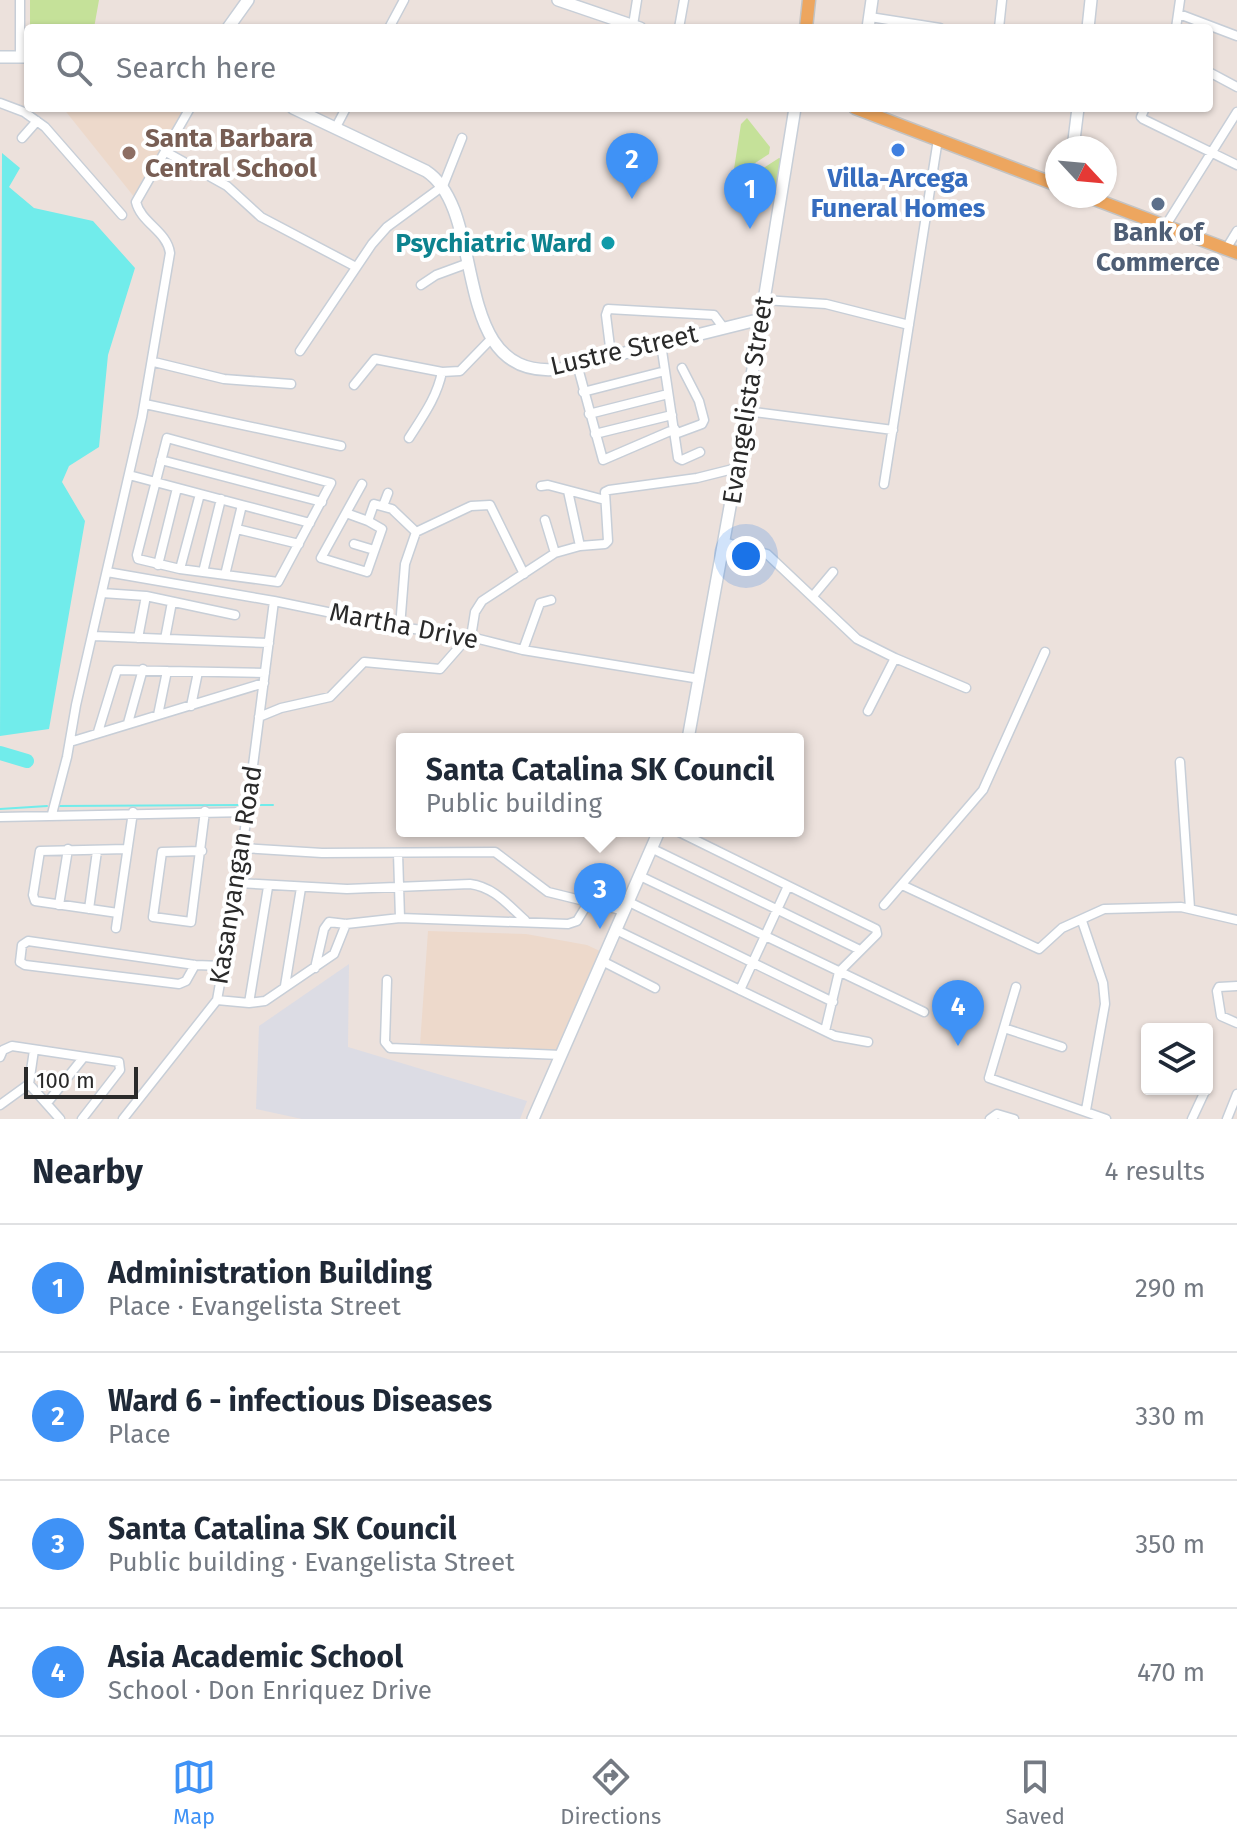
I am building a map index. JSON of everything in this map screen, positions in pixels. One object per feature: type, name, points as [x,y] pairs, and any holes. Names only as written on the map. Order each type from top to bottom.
[{"type":"main road","points":[[231,24],[248,0]]},
{"type":"main road","points":[[561,0],[628,24]]},
{"type":"main road","points":[[806,24],[809,0]]},
{"type":"main road","points":[[869,22],[872,0]]},
{"type":"main road","points":[[1088,24],[1091,0]]},
{"type":"main road","points":[[0,57],[24,58]]},
{"type":"main road","points":[[302,112],[426,171],[443,186]]},
{"type":"main road","name":"Evangelista Street","points":[[689,733],[737,468],[794,112]]},
{"type":"main road","points":[[867,112],[1045,180]]},
{"type":"main road","points":[[1074,136],[1078,112]]},
{"type":"main road","name":"Lustre Street","points":[[443,186],[492,338],[507,356],[529,368],[549,370],[761,319]]},
{"type":"main road","points":[[1117,207],[1232,251]]},
{"type":"main road","points":[[533,1119],[657,837]]},
{"type":"street","points":[[20,0],[24,58]]},
{"type":"street","points":[[391,24],[404,0]]},
{"type":"street","points":[[636,24],[637,0]]},
{"type":"street","points":[[680,24],[684,0]]},
{"type":"street","points":[[999,24],[1002,0]]},
{"type":"street","points":[[1177,24],[1180,0]]},
{"type":"street","points":[[1179,14],[1205,24]]},
{"type":"street","points":[[869,22],[893,24]]},
{"type":"street","points":[[1213,27],[1237,36]]},
{"type":"street","points":[[1213,74],[1237,87]]},
{"type":"street","points":[[0,103],[37,121],[122,215]]},
{"type":"street","points":[[52,814],[154,362],[169,247],[140,212],[136,202],[188,112]]},
{"type":"street","points":[[336,127],[344,112]]},
{"type":"street","points":[[1143,112],[1143,119],[1237,165]]},
{"type":"street","points":[[1166,225],[1237,112]]},
{"type":"street","points":[[22,138],[37,121]]},
{"type":"street","points":[[300,351],[356,267],[387,227],[443,186],[462,138]]},
{"type":"street","points":[[884,484],[938,139]]},
{"type":"street","points":[[166,152],[227,186],[261,217],[356,267]]},
{"type":"street","points":[[1232,251],[1237,231]]},
{"type":"street","points":[[421,285],[436,275],[466,264]]},
{"type":"street","points":[[764,300],[826,304],[909,325]]},
{"type":"street","points":[[611,355],[608,309],[714,315],[723,327]]},
{"type":"street","points":[[354,385],[375,359],[442,372],[460,371],[492,338]]},
{"type":"street","points":[[661,344],[680,460],[700,452]]},
{"type":"street","points":[[154,362],[224,379],[291,384]]},
{"type":"street","points":[[577,364],[601,458],[606,460],[702,424],[704,420],[699,401],[682,368]]},
{"type":"street","points":[[583,392],[665,371]]},
{"type":"street","points":[[409,438],[431,404],[442,372]]},
{"type":"street","points":[[589,414],[668,394]]},
{"type":"street","points":[[145,404],[341,446]]},
{"type":"street","points":[[746,411],[893,430]]},
{"type":"street","points":[[595,434],[672,415]]},
{"type":"street","points":[[170,439],[327,481],[331,485],[278,582],[180,569],[141,560],[137,555],[161,460],[166,441],[170,439]]},
{"type":"street","points":[[161,460],[322,502]]},
{"type":"street","points":[[259,717],[330,697],[364,662],[440,669],[470,637],[475,612],[482,601],[555,553],[608,541],[605,492],[697,478],[737,468]]},
{"type":"street","points":[[129,475],[310,523]]},
{"type":"street","points":[[346,513],[382,529],[367,572],[321,558],[362,484]]},
{"type":"street","points":[[541,486],[548,485],[605,500]]},
{"type":"street","points":[[158,565],[177,488]]},
{"type":"street","points":[[568,491],[580,546]]},
{"type":"street","points":[[383,506],[388,493]]},
{"type":"street","points":[[180,569],[200,494]]},
{"type":"street","points":[[203,572],[221,499]]},
{"type":"street","points":[[368,521],[374,504],[383,506],[392,509],[416,532]]},
{"type":"street","points":[[225,575],[242,505]]},
{"type":"street","points":[[400,627],[405,564],[416,532],[471,506],[490,505],[524,574]]},
{"type":"street","points":[[545,520],[555,553]]},
{"type":"street","points":[[237,529],[299,544]]},
{"type":"street","points":[[724,542],[767,554],[857,639],[966,688]]},
{"type":"street","points":[[354,544],[374,550]]},
{"type":"street","name":"Martha Drive","points":[[107,572],[400,627],[470,637],[523,650],[700,679]]},
{"type":"street","points":[[813,596],[833,572]]},
{"type":"street","points":[[102,593],[146,596],[235,615]]},
{"type":"street","points":[[138,638],[146,596]]},
{"type":"street","points":[[523,650],[540,603],[551,600]]},
{"type":"street","name":"Kasanyangan Road","points":[[123,1119],[217,1000],[243,848],[274,601]]},
{"type":"street","points":[[165,639],[172,602]]},
{"type":"street","points":[[93,636],[269,643]]},
{"type":"street","points":[[884,905],[983,790],[1045,652]]},
{"type":"street","points":[[868,711],[895,658]]},
{"type":"street","points":[[98,732],[115,672],[143,669],[265,678]]},
{"type":"street","points":[[128,723],[143,669]]},
{"type":"street","points":[[158,715],[167,671]]},
{"type":"street","points":[[191,706],[198,672]]},
{"type":"street","points":[[70,742],[191,706],[265,678]]},
{"type":"street","points":[[1180,762],[1190,908]]},
{"type":"street","points":[[202,851],[162,852],[153,917],[191,922],[202,851],[205,811]]},
{"type":"street","points":[[116,928],[133,812]]},
{"type":"street","points":[[0,817],[247,812]]},
{"type":"street","points":[[689,837],[876,929],[877,934],[858,949],[839,972],[825,1031]]},
{"type":"street","points":[[243,848],[322,853],[495,852],[548,892],[588,903],[627,907],[754,961],[833,1002]]},
{"type":"street","points":[[59,905],[68,849]]},
{"type":"street","points":[[118,913],[35,901],[39,855],[44,850],[127,849]]},
{"type":"street","points":[[653,849],[858,949]]},
{"type":"street","points":[[89,909],[97,851]]},
{"type":"street","points":[[398,853],[400,918]]},
{"type":"street","points":[[640,876],[924,1012]]},
{"type":"street","points":[[238,883],[347,889],[400,885],[483,886],[526,921]]},
{"type":"street","points":[[902,885],[1039,949],[1062,928],[1104,909],[1190,908],[1236,919]]},
{"type":"street","points":[[740,990],[788,886]]},
{"type":"street","points":[[249,1003],[268,887]]},
{"type":"street","points":[[285,986],[301,888]]},
{"type":"street","points":[[315,968],[327,924],[400,918],[574,923],[588,903]]},
{"type":"street","points":[[1082,921],[1103,983],[1105,1004],[1086,1110]]},
{"type":"street","points":[[217,1000],[265,1001],[334,954],[346,924]]},
{"type":"street","points":[[616,930],[825,1031],[844,1039],[868,1042]]},
{"type":"street","points":[[195,965],[186,981],[179,984],[20,962],[22,945],[28,941],[195,965],[223,966]]},
{"type":"street","points":[[604,962],[655,988]]},
{"type":"street","points":[[387,980],[385,1042],[390,1048],[561,1055]]},
{"type":"street","points":[[1237,986],[1219,987],[1217,991],[1221,1016],[1237,1023]]},
{"type":"street","points":[[1016,987],[989,1078],[1106,1119]]},
{"type":"street","points":[[1004,1028],[1062,1047]]},
{"type":"street","points":[[0,1057],[7,1047],[116,1061],[121,1067],[82,1119]]},
{"type":"street","points":[[0,1105],[29,1084],[34,1050]]},
{"type":"street","points":[[47,1103],[83,1058]]},
{"type":"street","points":[[29,1084],[60,1119]]},
{"type":"street","points":[[1227,1119],[1237,1094]]},
{"type":"street","points":[[1192,1119],[1203,1095]]},
{"type":"street","points":[[990,1119],[997,1114],[1014,1119]]},
{"type":"shaded area","name":"Santa Barbara Central School","points":[[66,112],[184,112],[135,198]]},
{"type":"shaded area","points":[[428,931],[526,934],[587,945],[602,952],[556,1051],[420,1045]]},
{"type":"shaded area","points":[[349,964],[348,1047],[527,1101],[520,1119],[302,1119],[256,1109],[259,1026]]},
{"type":"green space","points":[[30,0],[99,0],[95,24],[30,24]]},
{"type":"green space","points":[[747,118],[770,147],[769,154],[738,174],[734,169],[741,124]]},
{"type":"green space","points":[[782,159],[776,192],[738,188],[739,184]]},
{"type":"water","points":[[2,153],[20,168],[9,187],[34,208],[93,221],[135,268],[108,355],[99,447],[69,466],[62,482],[85,521],[49,729],[0,736]]},
{"type":"waterway","points":[[0,753],[27,761]]},
{"type":"waterway","points":[[57,806],[243,805]]},
{"type":"waterway","points":[[253,805],[273,805]]},
{"type":"waterway","points":[[0,809],[47,806]]},
{"type":"place","name":"Villa-Arcega Funeral Homes","points":[[898,150]]},
{"type":"place","name":"Santa Barbara Central School","points":[[129,153]]},
{"type":"place","name":"Ward 6 - infectious Diseases","points":[[632,199]]},
{"type":"place","name":"Bank of Commerce","points":[[1158,204]]},
{"type":"place","name":"Administration Building","points":[[750,229]]},
{"type":"place","name":"Psychiatric Ward","points":[[608,243]]},
{"type":"place","name":"Santa Catalina SK Council","points":[[600,929]]},
{"type":"place","name":"Asia Academic School","points":[[958,1046]]}]
